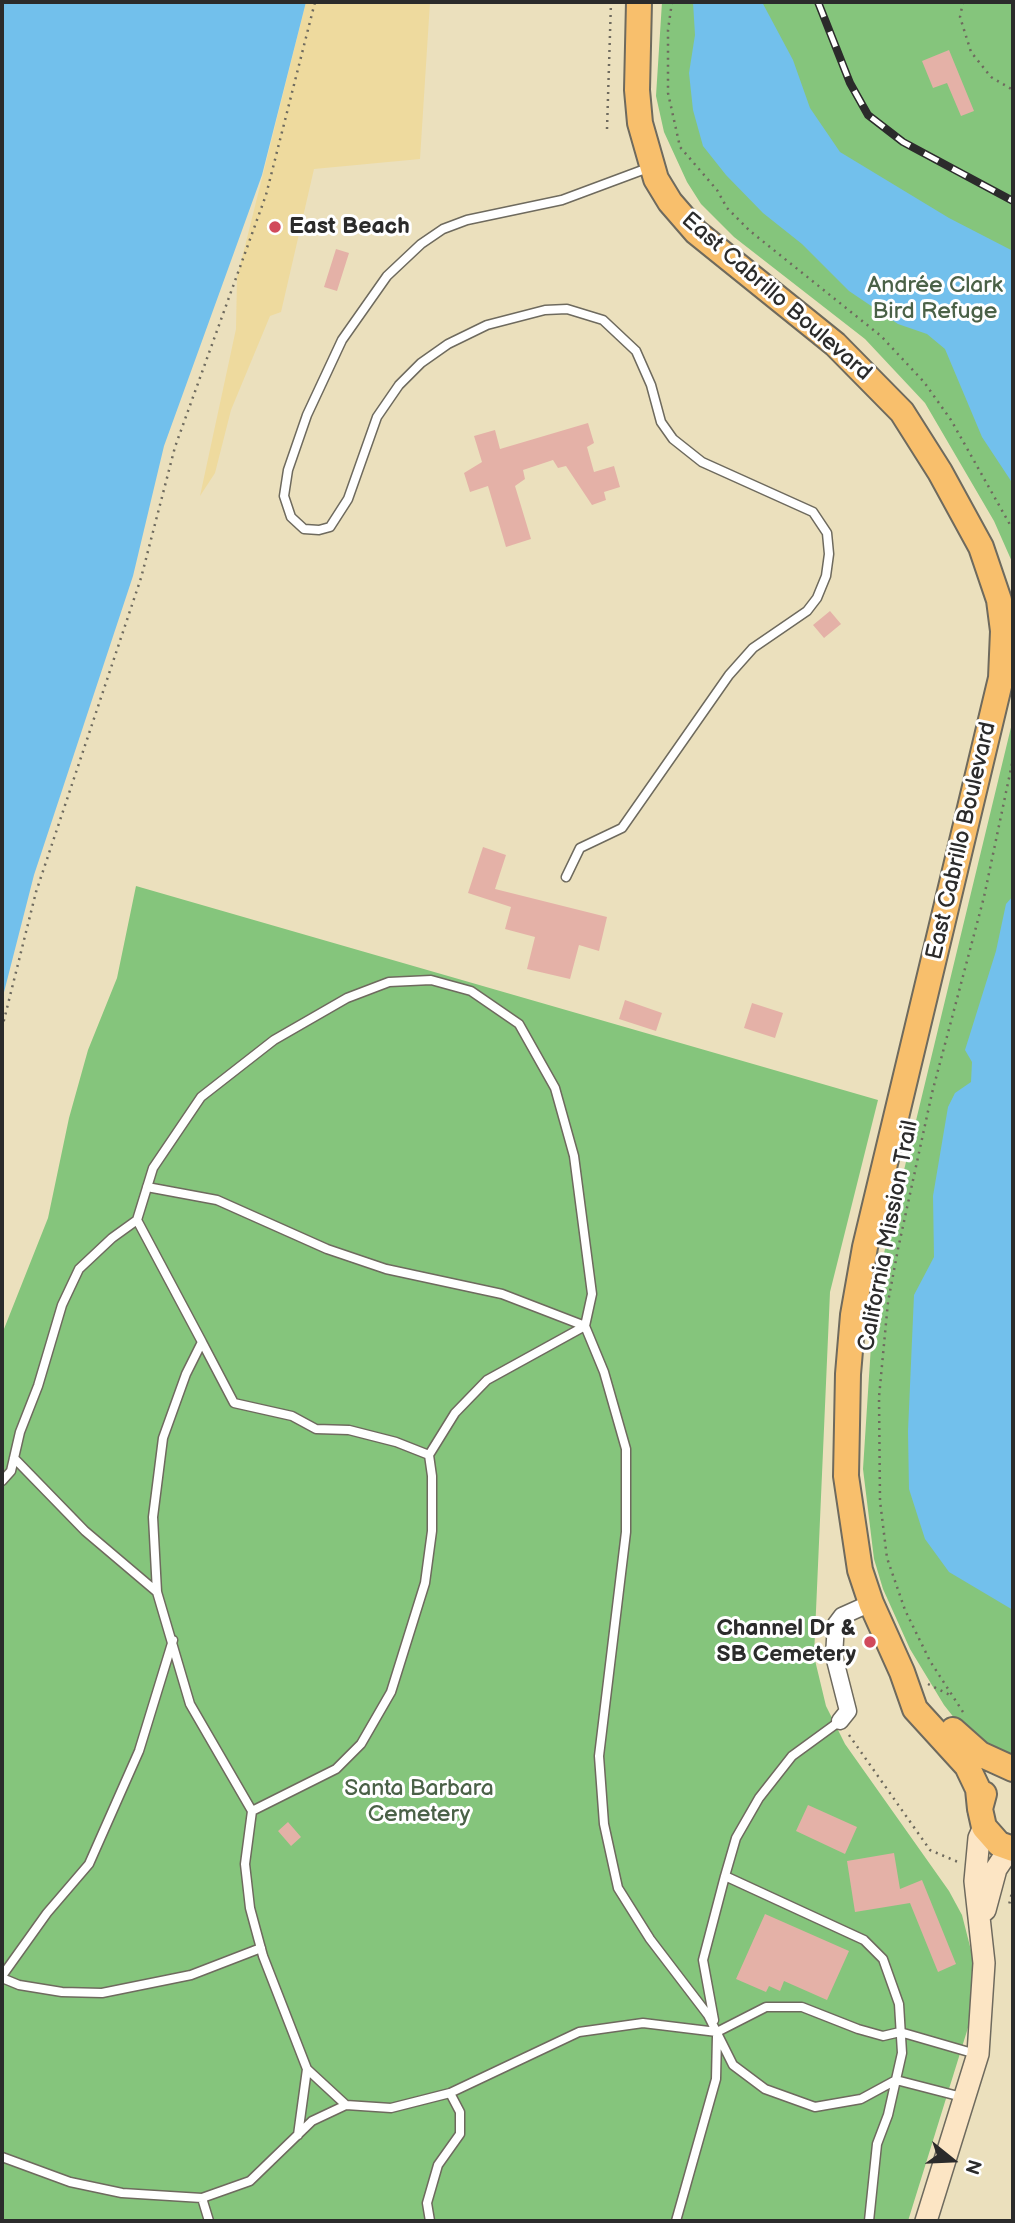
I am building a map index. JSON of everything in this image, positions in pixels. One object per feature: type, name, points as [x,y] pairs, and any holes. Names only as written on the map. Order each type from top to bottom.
[{"type":"main road","name":"East Cabrillo Boulevard","points":[[639,2],[637,90],[640,123],[651,167],[670,202],[696,232],[835,344],[902,412],[940,472],[981,547],[999,600],[1003,631],[1001,678],[865,1247],[853,1315],[848,1374],[846,1476],[860,1570],[871,1603],[902,1672],[915,1709],[967,1766],[978,1789],[982,1818]]},
{"type":"main road","name":"East Cabrillo Boulevard","points":[[902,1672],[964,1742],[980,1754],[1013,1770]]},
{"type":"main road","points":[[1011,1849],[999,1844],[982,1818],[987,1787],[996,1778],[1013,1770]]},
{"type":"street","points":[[843,1725],[848,1711],[834,1656],[836,1624],[842,1616],[871,1603]]},
{"type":"street","points":[[926,2221],[978,2054],[984,1993],[982,1923],[975,1881],[982,1818]]},
{"type":"street","points":[[982,1923],[990,1885],[1011,1849]]},
{"type":"lane","points":[[566,877],[580,848],[622,828],[729,675],[753,648],[807,611],[817,598],[826,576],[829,554],[827,533],[813,512],[702,462],[673,439],[661,422],[651,385],[636,351],[603,320],[567,309],[545,310],[487,325],[448,344],[421,363],[399,385],[377,418],[348,499],[330,527],[319,530],[304,528],[291,517],[284,496],[288,470],[307,415],[342,340],[387,276],[421,244],[443,229],[467,220],[562,200],[651,167]]},
{"type":"lane","points":[[2,1481],[11,1471],[62,1305],[79,1269],[112,1238],[137,1220],[153,1168],[201,1097],[274,1041],[347,998],[389,982],[431,980],[471,991],[519,1024],[555,1088],[573,1156],[587,1243],[592,1294],[585,1326],[604,1372],[626,1449],[626,1532],[599,1756],[604,1824],[618,1888],[650,1938],[688,1985],[717,2032],[733,2065],[765,2089],[815,2107],[861,2099],[896,2080],[965,2098]]},
{"type":"lane","points":[[147,1187],[217,1200],[327,1249],[386,1269],[502,1294],[585,1326]]},
{"type":"lane","points":[[137,1220],[234,1403],[292,1416],[316,1429],[349,1430],[429,1455]]},
{"type":"lane","points":[[252,1811],[335,1769],[361,1744],[391,1692],[425,1583],[432,1531],[429,1455],[455,1413],[487,1380],[585,1326]]},
{"type":"lane","points":[[202,1342],[186,1374],[163,1438],[153,1517],[157,1592],[190,1704],[252,1811],[245,1864],[250,1908],[261,1948],[307,2069],[346,2105]]},
{"type":"lane","points":[[14,1458],[85,1531],[157,1592]]},
{"type":"lane","points":[[173,1640],[139,1751],[89,1864],[47,1913],[2,1977],[19,1985],[102,1993],[191,1975],[261,1948]]},
{"type":"lane","points":[[676,2221],[716,2079],[717,2032],[703,1960],[736,1838],[759,1798],[792,1756],[843,1725]]},
{"type":"lane","points":[[725,1876],[864,1940],[883,1959],[899,2004],[902,2053],[888,2115],[877,2144],[869,2221]]},
{"type":"lane","points":[[2,2157],[70,2182],[122,2193],[202,2198],[250,2181],[312,2121],[346,2105],[391,2108],[450,2093],[579,2032],[643,2023],[717,2032],[766,2007],[803,2007],[883,2036],[900,2032],[978,2054]]},
{"type":"lane","points":[[298,2135],[307,2069]]},
{"type":"lane","points":[[430,2221],[427,2203],[438,2165],[460,2134],[460,2112],[450,2093]]},
{"type":"lane","points":[[202,2198],[209,2221]]},
{"type":"path","points":[[2,1028],[36,892],[141,578],[175,447],[266,195],[315,2]]},
{"type":"path","points":[[671,2],[668,93],[680,147],[717,190],[727,208],[750,231],[881,336],[924,382],[951,420],[1013,530]]},
{"type":"path","points":[[963,2],[961,18],[971,52],[991,77],[1013,90]]},
{"type":"path","points":[[607,129],[611,4]]},
{"type":"path","name":"California Mission Trail","points":[[971,1721],[950,1695],[930,1661],[905,1610],[887,1558],[880,1501],[879,1396],[886,1314],[898,1249],[932,1093],[984,897],[1013,759]]},
{"type":"path","points":[[843,1725],[930,1850],[939,1857],[964,1862]]},
{"type":"path","points":[[1013,1888],[1009,1905],[1013,1907]]},
{"type":"green space","name":"Andrée Clark Bird Refuge","points":[[662,2],[1013,2],[1013,564],[994,521],[925,403],[865,339],[734,237],[701,204],[687,182],[664,132],[656,96]]},
{"type":"green space","points":[[1013,719],[1013,1759],[970,1738],[944,1705],[910,1649],[883,1589],[874,1559],[863,1469],[872,1330],[884,1253]]},
{"type":"green space","name":"Santa Barbara Cemetery","points":[[136,886],[878,1100],[830,1292],[814,1656],[826,1706],[845,1744],[949,1891],[962,1915],[974,1962],[971,2018],[908,2221],[2,2221],[2,1334],[48,1218],[69,1118],[88,1050],[117,978]]},
{"type":"sand","name":"East Beach","points":[[306,2],[430,2],[420,159],[314,169],[281,312],[270,316],[231,410],[215,473],[200,496],[236,329],[237,278]]},
{"type":"water","points":[[2,2],[306,2],[262,175],[164,446],[133,576],[34,875],[2,1000]]},
{"type":"water","name":"Andrée Clark Bird Refuge","points":[[693,2],[762,2],[793,60],[810,108],[840,152],[949,218],[1013,251],[1013,484],[982,437],[945,349],[927,334],[898,324],[849,291],[802,244],[763,213],[726,175],[703,146],[693,110],[689,73],[695,35]]},
{"type":"water","points":[[1013,896],[1013,1610],[949,1572],[925,1539],[909,1489],[908,1431],[914,1295],[934,1257],[933,1196],[948,1107],[955,1093],[971,1082],[972,1062],[965,1050],[996,951],[1006,904]]},
{"type":"building","points":[[949,50],[974,111],[961,116],[947,83],[933,88],[922,61]]},
{"type":"building","points":[[336,249],[349,253],[337,291],[324,287]]},
{"type":"building","points":[[588,423],[594,443],[587,447],[594,472],[614,466],[620,487],[604,492],[606,500],[592,505],[566,466],[558,468],[553,460],[523,470],[525,479],[515,486],[531,539],[506,547],[488,486],[470,492],[464,473],[482,462],[474,436],[495,430],[500,449]]},
{"type":"building","points":[[830,611],[841,624],[824,638],[813,625]]},
{"type":"building","points":[[483,847],[506,855],[495,889],[607,917],[599,951],[579,945],[570,979],[527,969],[535,937],[505,929],[511,907],[468,893]]},
{"type":"building","points":[[625,1000],[662,1013],[656,1031],[619,1019]]},
{"type":"building","points":[[752,1003],[783,1013],[775,1038],[744,1028]]},
{"type":"building","points":[[808,1805],[857,1827],[845,1854],[796,1831]]},
{"type":"building","points":[[288,1822],[301,1837],[291,1846],[278,1831]]},
{"type":"building","points":[[894,1853],[900,1889],[922,1880],[956,1964],[938,1972],[910,1903],[855,1912],[847,1861]]},
{"type":"building","points":[[765,1914],[849,1951],[827,2000],[784,1981],[780,1991],[769,1986],[766,1992],[736,1979]]},
{"type":"railway","points":[[818,2],[850,83],[868,115],[903,142],[1013,201]]},
{"type":"place","name":"East Beach","points":[[275,227]]},
{"type":"place","name":"Channel Dr & SB Cemetery","points":[[870,1642]]}]
